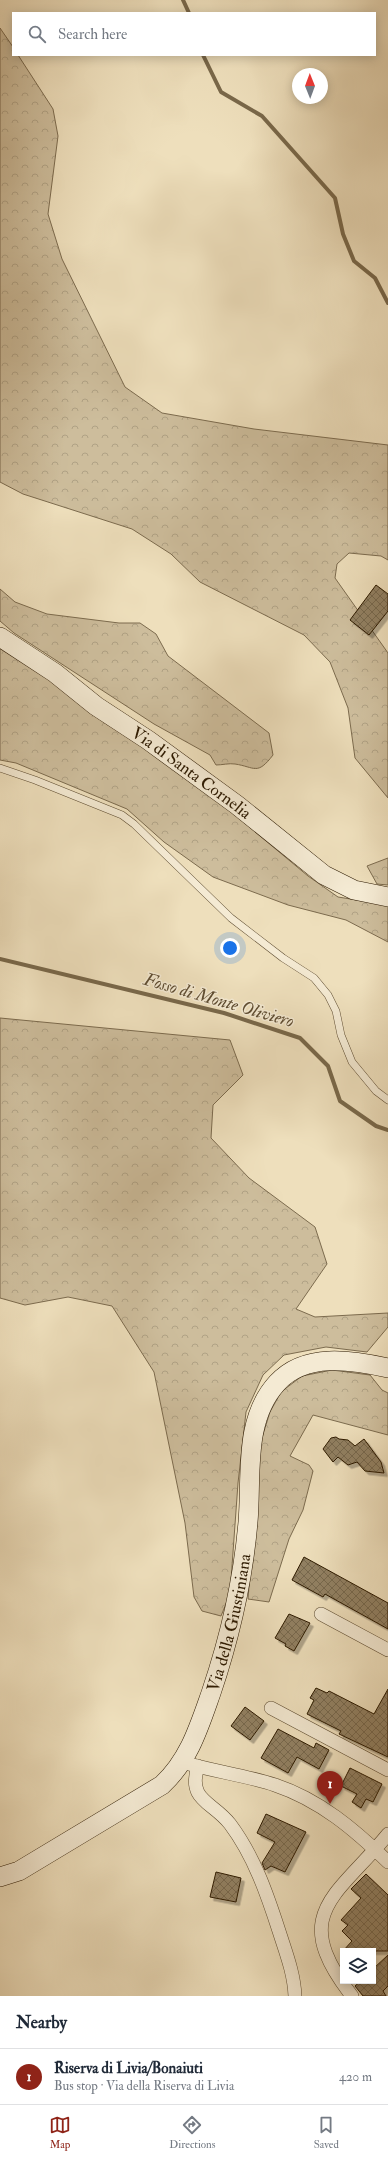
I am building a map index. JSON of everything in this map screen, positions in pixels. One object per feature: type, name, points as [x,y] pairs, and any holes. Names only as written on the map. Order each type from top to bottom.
[{"type":"street","name":"Via di Santa Cornelia","points":[[0,637],[55,673],[96,706],[148,740],[237,805],[324,875],[354,890],[388,897]]},
{"type":"street","name":"Via della Giustiniana","points":[[0,1877],[19,1871],[145,1797],[190,1764],[197,1733],[224,1653],[237,1602],[246,1548],[253,1434],[257,1416],[265,1398],[286,1374],[308,1364],[334,1361],[388,1368]]},
{"type":"street","points":[[321,1614],[388,1650]]},
{"type":"street","points":[[271,1708],[388,1770]]},
{"type":"street","points":[[295,1996],[291,1968],[257,1870],[229,1823],[199,1796],[193,1783],[190,1764],[256,1780],[294,1792],[316,1804],[348,1826],[388,1862]]},
{"type":"street","points":[[352,1996],[328,1959],[321,1936],[322,1925],[325,1912],[333,1895],[388,1834]]},
{"type":"lane","points":[[0,768],[35,780],[122,815],[134,824],[231,918],[283,958],[314,978],[328,995],[336,1010],[341,1035],[352,1062],[376,1091],[388,1100]]},
{"type":"green space","points":[[0,28],[12,46],[12,56],[19,56],[53,109],[58,136],[48,214],[62,259],[125,387],[162,413],[254,429],[388,445],[388,560],[381,556],[349,553],[337,564],[335,578],[388,653],[388,798],[355,758],[348,708],[330,662],[304,635],[200,582],[171,554],[132,529],[23,494],[0,482]]},
{"type":"green space","points":[[0,589],[15,602],[47,614],[119,623],[140,623],[156,634],[168,656],[269,733],[273,755],[268,762],[259,768],[233,764],[216,765],[210,755],[154,724],[14,633],[0,621]]},
{"type":"green space","points":[[0,646],[51,680],[224,806],[308,876],[338,897],[388,905],[388,942],[346,920],[288,905],[213,877],[164,842],[127,809],[16,763],[0,760]]},
{"type":"green space","points":[[388,858],[388,885],[377,884],[367,866]]},
{"type":"green space","points":[[0,1018],[230,1040],[243,1075],[213,1105],[211,1138],[249,1178],[315,1227],[327,1264],[296,1309],[315,1317],[388,1313],[388,1327],[367,1352],[326,1347],[284,1355],[263,1375],[246,1412],[238,1483],[230,1594],[221,1616],[202,1611],[194,1597],[185,1523],[154,1372],[112,1306],[68,1297],[25,1305],[0,1298]]},
{"type":"green space","points":[[332,1370],[370,1375],[382,1390],[388,1393],[388,1435],[313,1415],[290,1456],[309,1465],[313,1471],[303,1510],[289,1539],[269,1602],[248,1599],[261,1441],[270,1412],[281,1392],[302,1376]]},
{"type":"building","points":[[376,585],[388,594],[388,611],[369,635],[350,620]]},
{"type":"building","points":[[336,1437],[339,1439],[348,1440],[355,1446],[364,1439],[381,1462],[384,1473],[365,1471],[357,1462],[348,1465],[338,1457],[333,1462],[323,1449],[331,1438]]},
{"type":"building","points":[[304,1557],[388,1603],[388,1629],[325,1594],[323,1597],[292,1580]]},
{"type":"building","points":[[289,1614],[310,1623],[294,1651],[285,1646],[286,1644],[275,1638]]},
{"type":"building","points":[[316,1688],[327,1693],[329,1691],[374,1714],[388,1689],[388,1757],[339,1734],[341,1731],[307,1714],[314,1700],[310,1698]]},
{"type":"building","points":[[245,1707],[264,1721],[250,1740],[231,1726]]},
{"type":"building","points":[[278,1729],[314,1748],[316,1743],[329,1750],[319,1769],[297,1757],[288,1773],[261,1758]]},
{"type":"building","points":[[350,1768],[382,1784],[373,1802],[366,1799],[361,1808],[352,1802],[357,1794],[341,1786]]},
{"type":"building","points":[[266,1814],[306,1832],[285,1872],[271,1866],[265,1870],[262,1863],[275,1842],[257,1833]]},
{"type":"building","points":[[216,1872],[241,1878],[236,1902],[210,1897]]},
{"type":"building","points":[[366,1874],[388,1895],[388,1951],[376,1951],[376,1948],[346,1948],[352,1941],[342,1931],[348,1925],[341,1920],[361,1898],[351,1889]]},
{"type":"building","points":[[388,1955],[388,1986],[383,1991],[386,1996],[363,1996],[355,1986],[357,1984],[376,1984],[376,1966]]},
{"type":"waterway","points":[[183,0],[189,12]]},
{"type":"waterway","points":[[203,56],[221,92],[262,116],[335,198],[343,234],[354,261],[375,278],[388,303]]},
{"type":"waterway","name":"Fosso di Monte Oliviero","points":[[0,959],[224,1013],[300,1038],[328,1066],[340,1101],[376,1126],[388,1130]]},
{"type":"place","name":"Riserva di Livia/Bonaiuti","points":[[330,1804]]}]
